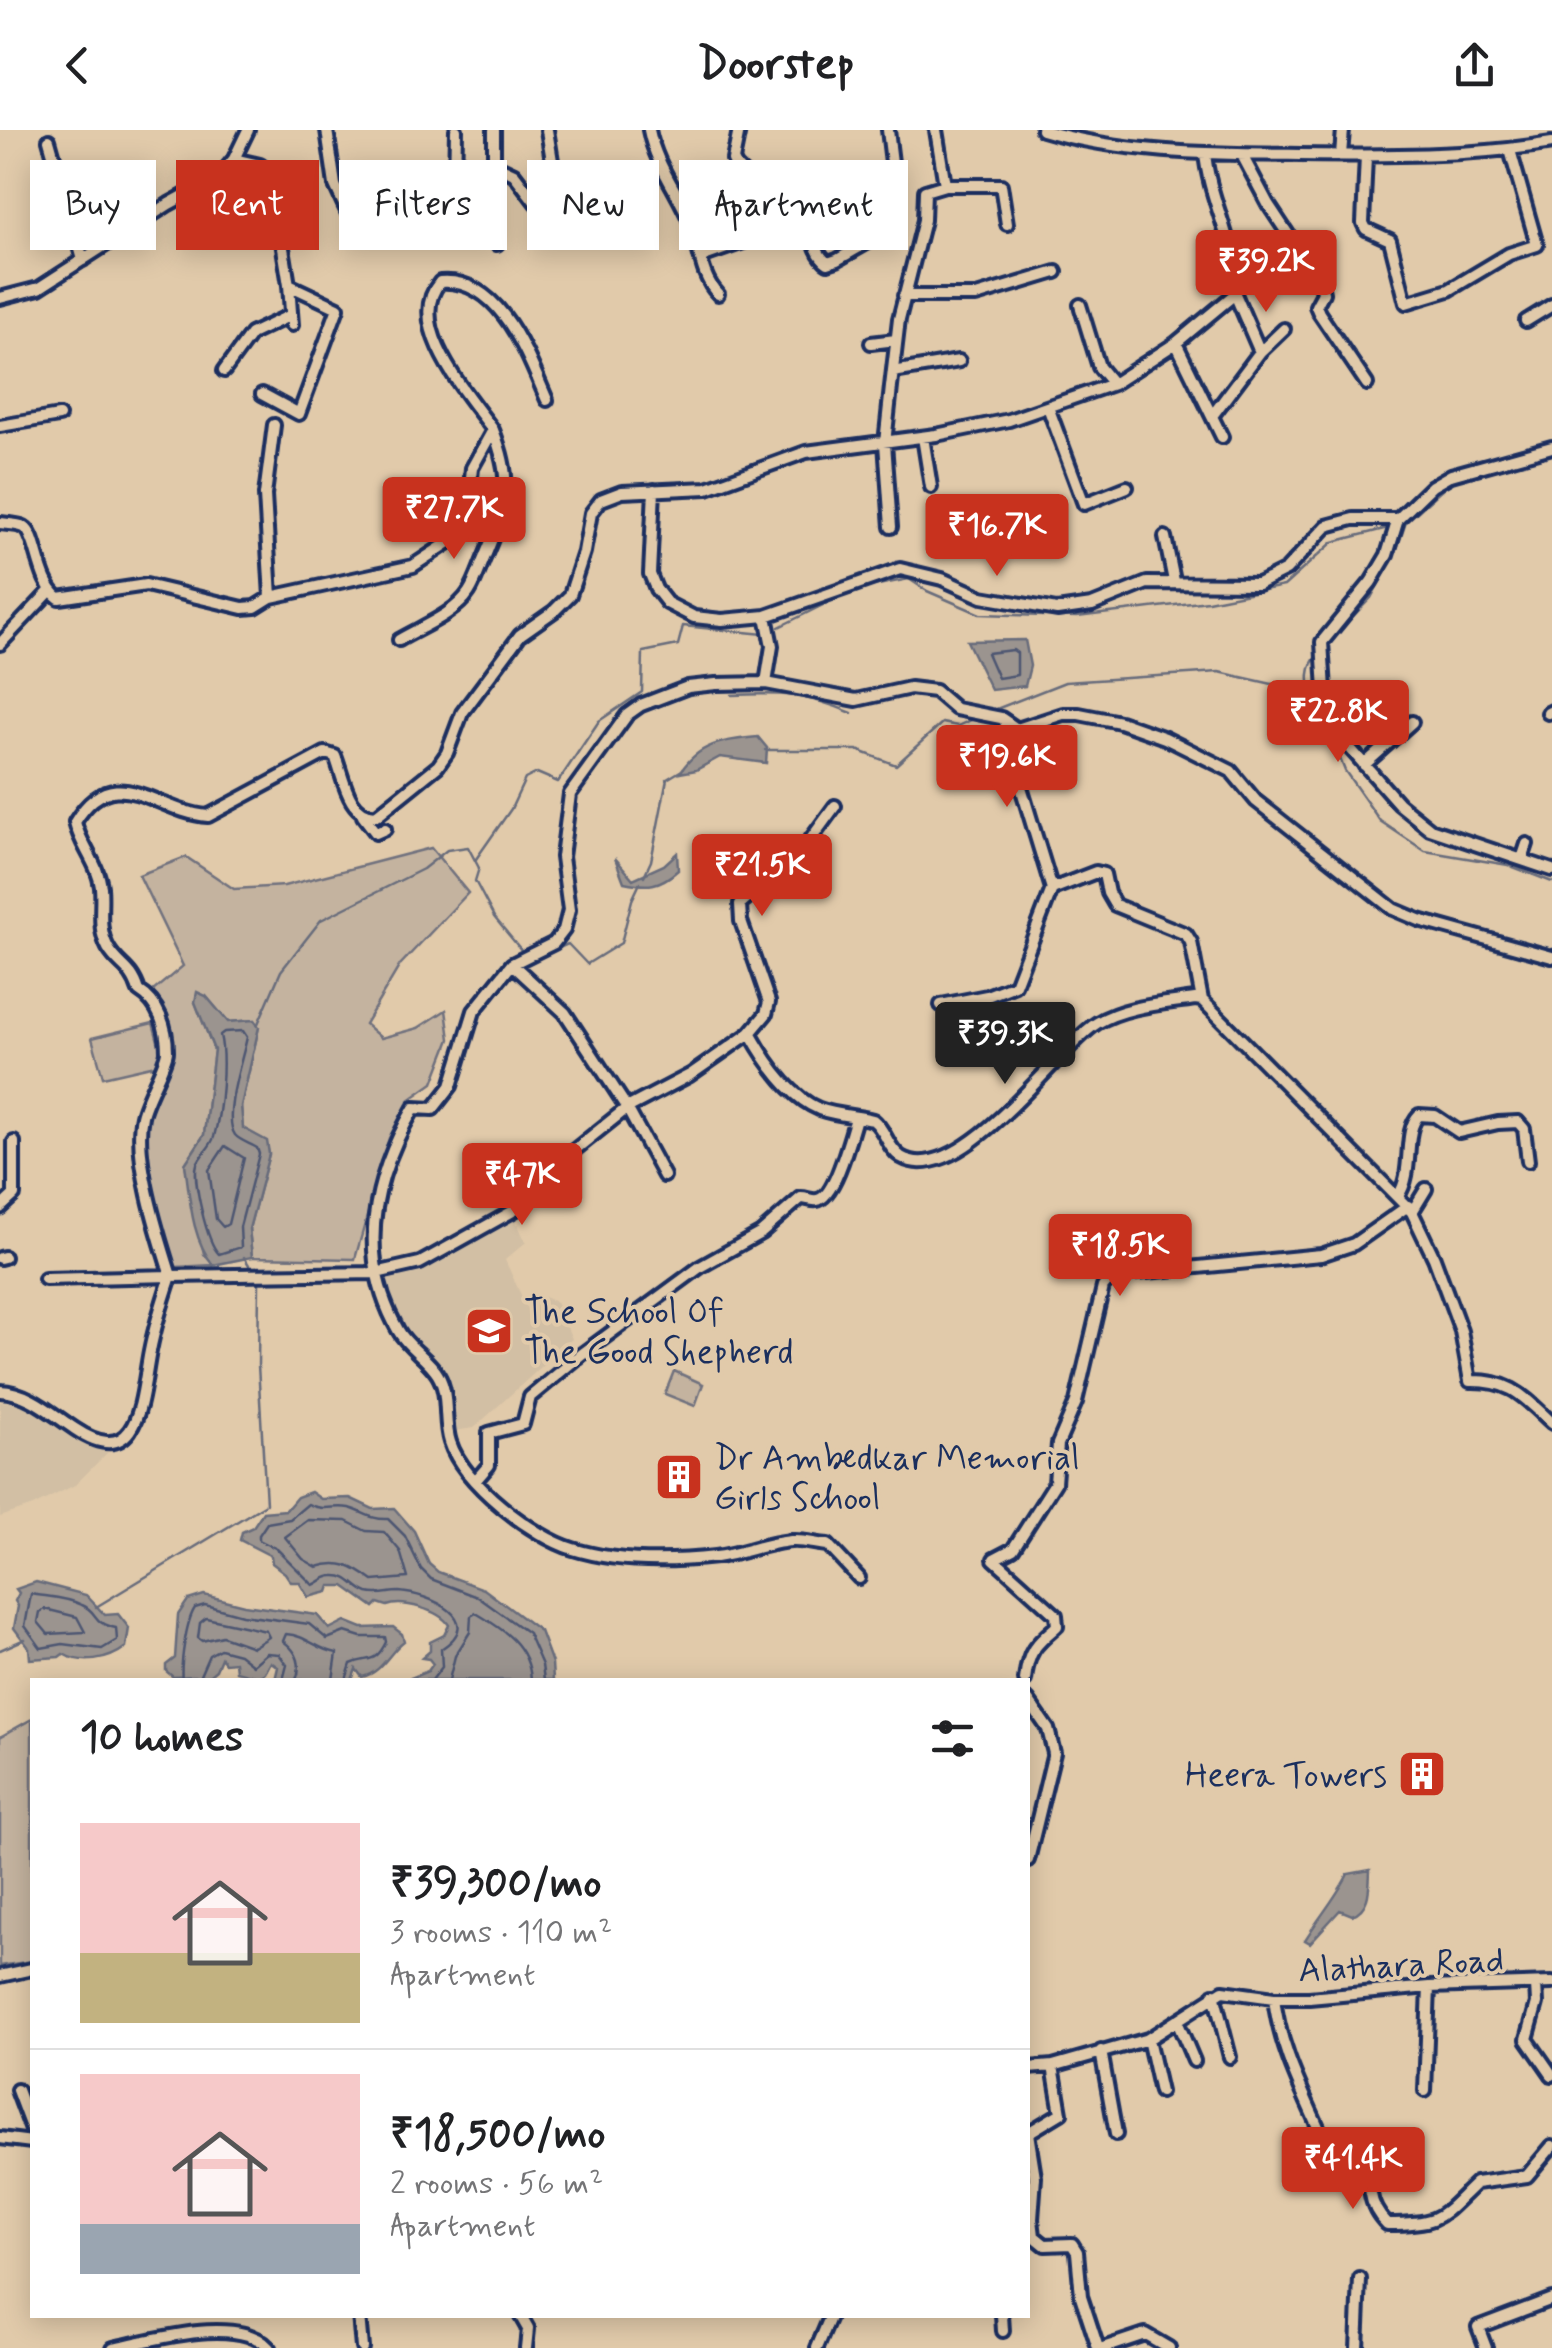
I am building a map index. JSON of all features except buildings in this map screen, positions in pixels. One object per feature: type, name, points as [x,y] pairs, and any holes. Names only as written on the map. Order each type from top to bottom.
[{"type":"street","points":[[0,298],[39,288],[169,204],[220,176],[234,159],[248,130]]},
{"type":"street","points":[[326,130],[339,194]]},
{"type":"street","points":[[455,160],[456,130]]},
{"type":"street","points":[[494,130],[494,159],[498,166],[514,174],[527,191]]},
{"type":"street","points":[[547,130],[552,160]]},
{"type":"street","points":[[650,130],[652,146],[669,186],[691,224],[709,286],[718,294]]},
{"type":"street","points":[[734,160],[739,130]]},
{"type":"street","points":[[888,130],[892,160]]},
{"type":"street","points":[[936,130],[945,186]]},
{"type":"street","points":[[1341,155],[1344,130]]},
{"type":"street","points":[[1048,131],[1154,149],[1242,154],[1450,156],[1552,143]]},
{"type":"street","points":[[49,140],[83,260]]},
{"type":"street","points":[[1510,150],[1537,245]]},
{"type":"street","points":[[1206,153],[1207,174],[1233,266],[1235,294],[1260,352]]},
{"type":"street","points":[[1242,154],[1268,204],[1322,284],[1323,292],[1316,306],[1319,313],[1367,384]]},
{"type":"street","points":[[1366,156],[1363,224],[1390,240],[1406,303],[1449,290],[1509,254],[1552,241]]},
{"type":"street","points":[[224,371],[250,334],[292,320],[290,285],[271,174],[260,165],[234,159]]},
{"type":"street","points":[[891,526],[885,443],[896,340],[924,220],[925,190],[1001,185],[1007,224]]},
{"type":"street","points":[[896,195],[891,229],[837,260],[823,260],[812,230],[824,218],[860,196],[896,195]]},
{"type":"street","points":[[701,257],[721,250]]},
{"type":"street","points":[[904,296],[976,296],[1056,272]]},
{"type":"street","points":[[400,640],[469,594],[500,521],[507,490],[506,463],[493,430],[433,341],[430,302],[432,291],[440,282],[458,280],[477,289],[501,312],[524,348],[547,400]]},
{"type":"street","points":[[262,394],[299,414],[338,308],[290,285]]},
{"type":"street","points":[[363,816],[376,816],[438,766],[462,713],[506,654],[520,636],[570,595],[595,505],[622,492],[707,488],[806,452],[924,437],[1009,420],[1113,384],[1176,343],[1235,294]]},
{"type":"street","points":[[1080,305],[1099,368],[1113,384]]},
{"type":"street","points":[[1526,321],[1552,305]]},
{"type":"street","points":[[1212,416],[1260,352],[1284,329]]},
{"type":"street","points":[[871,343],[896,340]]},
{"type":"street","points":[[1176,343],[1222,437]]},
{"type":"street","points":[[893,372],[958,360]]},
{"type":"street","points":[[1048,406],[1084,504],[1127,487]]},
{"type":"street","points":[[0,426],[59,416]]},
{"type":"street","points":[[271,597],[265,494],[274,426]]},
{"type":"street","points":[[0,523],[23,526],[31,535],[50,591],[60,598],[146,585],[243,608],[255,607],[271,597],[413,566],[448,542],[468,516],[472,468],[493,430]]},
{"type":"street","points":[[924,437],[932,487]]},
{"type":"street","points":[[1552,447],[1442,479],[1398,519],[1387,555],[1371,582],[1322,642],[1325,690],[1342,738],[1400,804],[1430,830],[1552,870]]},
{"type":"street","points":[[654,490],[650,574],[667,604],[694,616],[744,620],[766,616],[900,569],[942,579],[982,597],[1057,610],[1092,605],[1147,582],[1248,585],[1266,582],[1286,570],[1327,526],[1353,518],[1398,519]]},
{"type":"street","points":[[1165,537],[1174,581]]},
{"type":"street","points":[[0,644],[50,591]]},
{"type":"street","points":[[766,616],[772,646],[766,683]]},
{"type":"street","points":[[860,1578],[828,1545],[791,1541],[717,1556],[610,1558],[570,1548],[538,1532],[507,1510],[476,1480],[451,1447],[438,1374],[398,1331],[376,1273],[373,1213],[396,1143],[414,1108],[432,1109],[452,1086],[474,1011],[512,964],[554,943],[569,921],[562,857],[570,794],[627,715],[661,696],[688,687],[766,683],[856,700],[900,689],[928,689],[956,709],[1005,720],[1017,728],[1063,714],[1120,722],[1165,738],[1231,771],[1256,801],[1392,908],[1420,920],[1552,957]]},
{"type":"street","points":[[940,1005],[987,996],[1015,985],[1052,889],[1014,764],[1005,720]]},
{"type":"street","points":[[1364,765],[1412,722]]},
{"type":"street","points":[[0,1391],[24,1396],[103,1444],[122,1439],[134,1424],[143,1397],[150,1348],[171,1276],[145,1178],[141,1119],[153,1082],[168,1056],[165,1026],[150,998],[139,991],[132,972],[109,950],[100,927],[101,886],[78,840],[75,822],[86,804],[112,790],[133,790],[164,806],[208,816],[326,753],[336,756],[355,810],[376,832],[386,829]]},
{"type":"street","points":[[45,1279],[376,1273],[420,1263],[522,1206],[572,1152],[627,1108],[690,1074],[750,1033],[766,1014],[768,1002],[741,921],[740,904],[802,850],[835,806]]},
{"type":"street","points":[[1522,860],[1527,844]]},
{"type":"street","points":[[1052,889],[1101,872],[1115,905],[1186,934],[1202,1000]]},
{"type":"street","points":[[512,964],[565,1013],[627,1108],[664,1176]]},
{"type":"street","points":[[750,1033],[798,1095],[817,1108],[869,1119],[880,1125],[901,1156],[921,1161],[944,1156],[990,1127],[1098,1022],[1140,1008],[1202,1000],[1410,1209],[1455,1314],[1470,1381],[1498,1381],[1510,1386],[1550,1417]]},
{"type":"street","points":[[1398,1196],[1408,1176],[1412,1123],[1419,1115],[1434,1116],[1459,1132],[1518,1122],[1524,1128],[1528,1161]]},
{"type":"street","points":[[476,1480],[489,1465],[489,1433],[523,1424],[530,1398],[582,1354],[700,1267],[761,1233],[801,1198],[823,1198],[837,1174],[856,1118]]},
{"type":"street","points":[[0,1208],[14,1195],[14,1142]]},
{"type":"street","points":[[1025,1678],[1030,1654],[1042,1636],[1057,1626],[1056,1615],[994,1560],[1012,1549],[1055,1483],[1058,1444],[1076,1402],[1100,1296],[1109,1280],[1126,1274],[1321,1255],[1354,1244],[1410,1209],[1426,1189]]},
{"type":"street","points":[[1030,1703],[1048,1729],[1054,1752],[1030,1852]]},
{"type":"street","points":[[0,1976],[30,1969]]},
{"type":"street","name":"Alathara Road","points":[[1214,1994],[1223,1990],[1274,1998],[1309,1998],[1429,1987],[1552,1983]]},
{"type":"street","points":[[1536,1985],[1537,2003],[1527,2039],[1552,2075]]},
{"type":"street","points":[[1425,2090],[1429,1987]]},
{"type":"street","points":[[1030,2068],[1053,2066],[1148,2039],[1214,1994],[1230,2057]]},
{"type":"street","points":[[1274,1998],[1276,2022],[1292,2075],[1322,2136],[1373,2140],[1370,2196],[1374,2212],[1387,2224],[1428,2222],[1458,2204],[1476,2183],[1528,2176],[1552,2146]]},
{"type":"street","points":[[1177,2021],[1194,2060]]},
{"type":"street","points":[[1148,2039],[1160,2092]]},
{"type":"street","points":[[1101,2050],[1116,2134]]},
{"type":"street","points":[[1030,2132],[1061,2114],[1053,2066]]},
{"type":"street","points":[[17,2090],[30,2125]]},
{"type":"street","points":[[0,2138],[30,2142]]},
{"type":"street","points":[[1030,2146],[1035,2178],[1030,2222],[1034,2236],[1045,2245],[1072,2244],[1077,2252],[1081,2296],[1101,2348],[1145,2334],[1169,2348]]},
{"type":"street","points":[[1357,2348],[1360,2278]]},
{"type":"street","points":[[1486,2348],[1478,2327],[1552,2299]]},
{"type":"street","points":[[359,2318],[362,2348]]},
{"type":"street","points":[[526,2348],[527,2318]]},
{"type":"street","points":[[817,2348],[830,2318]]},
{"type":"street","points":[[1002,2318],[1003,2331]]},
{"type":"street","points":[[113,2348],[187,2334],[232,2332],[261,2338],[270,2348]]},
{"type":"shaded area","points":[[431,848],[468,893],[400,965],[365,1024],[381,1038],[418,1028],[446,1010],[450,1039],[433,1083],[409,1100],[389,1138],[355,1259],[252,1257],[249,1229],[269,1154],[266,1141],[243,1129],[241,1106],[259,1027],[254,1020],[228,1022],[206,996],[195,1002],[214,1050],[204,1135],[185,1164],[204,1254],[213,1265],[176,1267],[155,1195],[147,1122],[174,1039],[153,991],[183,966],[139,875],[186,857],[234,889],[284,886]]},
{"type":"shaded area","points":[[153,1023],[164,1063],[103,1077],[92,1038]]},
{"type":"shaded area","name":"The School Of The Good Shepherd","points":[[514,1217],[526,1242],[505,1260],[527,1308],[541,1296],[556,1302],[572,1339],[474,1428],[454,1431],[447,1384],[440,1367],[402,1324],[385,1277],[420,1267]]},
{"type":"shaded area","points":[[674,1371],[703,1384],[695,1406],[665,1394]]},
{"type":"shaded area","points":[[23,1401],[108,1452],[75,1485],[0,1517],[0,1402]]},
{"type":"shaded area","points":[[30,1720],[30,1961],[0,1966],[0,1737]]},
{"type":"water","points":[[1025,640],[1030,666],[1025,686],[991,690],[967,641]]},
{"type":"water","points":[[758,737],[767,748],[766,763],[720,757],[696,770],[680,773],[704,749]]},
{"type":"water","points":[[677,853],[678,870],[659,883],[647,885],[624,882],[615,858],[633,879],[664,865]]},
{"type":"water","points":[[197,992],[206,996],[228,1022],[254,1020],[259,1027],[241,1106],[243,1128],[267,1141],[269,1154],[249,1229],[252,1257],[213,1265],[196,1230],[185,1164],[204,1135],[214,1050],[195,1002]]},
{"type":"water","points":[[311,1492],[321,1499],[350,1498],[373,1509],[394,1508],[414,1531],[429,1564],[438,1572],[484,1589],[540,1631],[552,1663],[553,1678],[411,1678],[428,1671],[433,1664],[422,1658],[430,1651],[430,1642],[444,1635],[449,1625],[444,1620],[411,1605],[378,1603],[374,1607],[344,1586],[330,1586],[328,1592],[308,1597],[299,1582],[291,1582],[272,1563],[271,1556],[240,1540],[242,1532],[253,1527],[263,1512],[286,1510],[297,1497]]},
{"type":"water","points":[[36,1582],[86,1595],[105,1615],[118,1614],[129,1628],[126,1647],[95,1660],[78,1660],[63,1654],[30,1659],[29,1648],[14,1628],[18,1606],[15,1601],[19,1593],[16,1589]]},
{"type":"water","points":[[204,1595],[317,1615],[329,1629],[345,1621],[362,1628],[393,1627],[404,1641],[375,1671],[362,1677],[356,1669],[353,1678],[275,1678],[278,1667],[271,1662],[258,1677],[236,1671],[235,1662],[225,1663],[221,1658],[216,1670],[206,1678],[173,1677],[166,1671],[166,1665],[175,1658],[178,1615],[188,1600]]},
{"type":"water","points":[[1370,1870],[1363,1907],[1352,1915],[1340,1910],[1310,1943],[1305,1940],[1348,1874]]},
{"type":"waterway","points":[[1330,640],[1371,598],[1396,552],[1406,522],[1444,488]]},
{"type":"waterway","points":[[857,589],[909,579],[980,614],[1077,617],[1208,601],[1284,586],[1333,542],[1388,528]]},
{"type":"waterway","points":[[779,627],[845,594]]},
{"type":"waterway","points":[[476,859],[511,809],[525,779],[537,773],[558,782],[599,721],[642,692],[643,652],[678,645],[683,626],[764,634]]},
{"type":"waterway","points":[[1313,707],[1309,673],[1318,654]]},
{"type":"waterway","points":[[994,710],[1065,682],[1219,672],[1281,686],[1323,716],[1345,771],[1380,821],[1425,851],[1508,865],[1552,882]]},
{"type":"waterway","points":[[732,695],[793,696],[852,713]]},
{"type":"waterway","points":[[765,750],[857,750],[896,765],[942,723],[958,726],[973,719]]},
{"type":"waterway","points":[[644,876],[651,861],[667,779],[682,770]]},
{"type":"waterway","points":[[257,1026],[281,971],[321,920],[423,869],[447,850],[468,847],[479,868],[475,881],[494,917],[522,951]]},
{"type":"waterway","points":[[536,958],[568,944],[587,964],[621,943],[640,883]]},
{"type":"waterway","points":[[244,1257],[249,1265]]},
{"type":"waterway","points":[[96,1607],[266,1504],[258,1365],[259,1284]]},
{"type":"waterway","points":[[0,1650],[25,1639]]},
{"type":"place","name":"The School Of The Good Shepherd","points":[[489,1331]]},
{"type":"place","name":"Dr Ambedkar Memorial Girls School","points":[[679,1477]]},
{"type":"place","name":"Heera Towers","points":[[1422,1774]]}]
